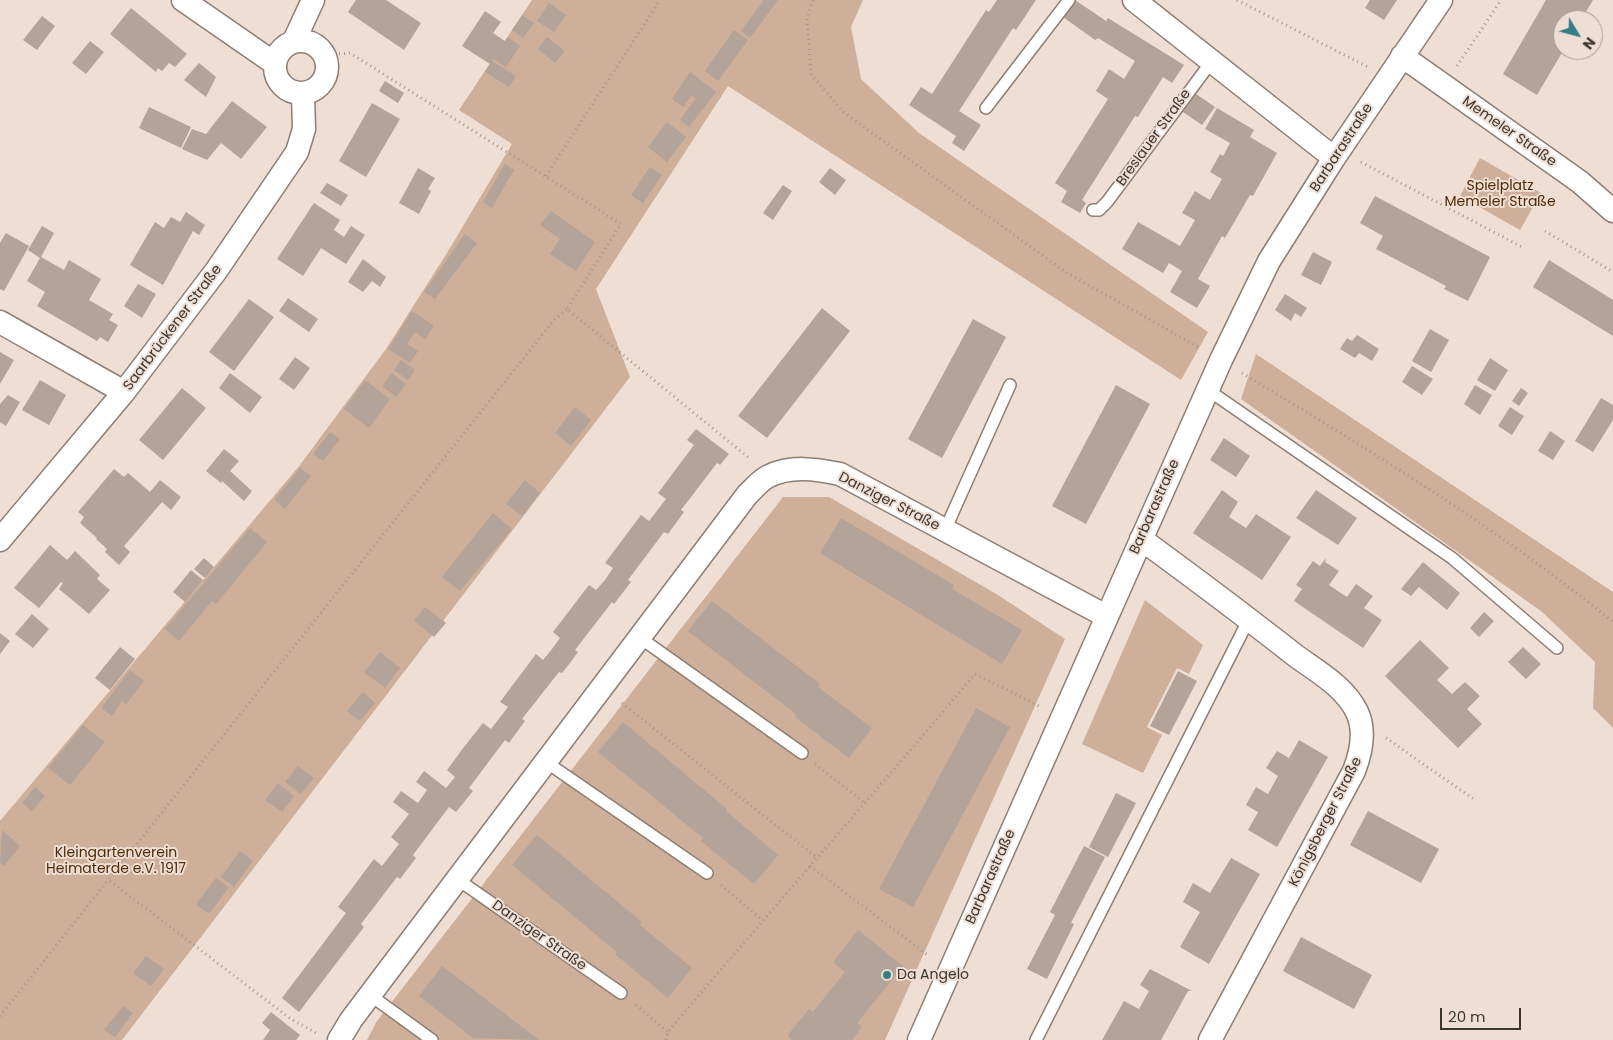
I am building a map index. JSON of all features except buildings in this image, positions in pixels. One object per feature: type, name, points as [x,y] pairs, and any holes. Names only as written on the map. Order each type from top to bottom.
[{"type":"street","points":[[183,0],[274,62]]},
{"type":"street","points":[[294,41],[313,0]]},
{"type":"street","points":[[1134,0],[1337,154]]},
{"type":"street","name":"Barbarastraße","points":[[919,1040],[1221,360],[1269,261],[1337,154],[1441,0]]},
{"type":"street","points":[[294,41],[306,41],[316,46],[324,55],[327,67],[324,80],[315,90],[303,94],[290,92],[280,85],[275,75],[274,62],[281,49],[294,41]]},
{"type":"street","name":"Memeler Straße","points":[[1402,56],[1580,182],[1613,211]]},
{"type":"street","name":"Saarbrückener Straße","points":[[0,540],[124,392],[216,271],[297,152],[304,129],[303,94]]},
{"type":"street","points":[[0,322],[124,392]]},
{"type":"street","name":"Danziger Straße","points":[[330,1038],[370,995],[747,495],[767,477],[792,470],[811,468],[840,474],[1106,616]]},
{"type":"street","name":"Königsberger Straße","points":[[1141,539],[1347,695],[1358,714],[1362,730],[1362,750],[1354,771],[1210,1040]]},
{"type":"lane","points":[[986,108],[1069,0]]},
{"type":"lane","name":"Breslauer Straße","points":[[1093,210],[1099,210],[1107,202],[1212,61]]},
{"type":"lane","points":[[945,530],[1010,385]]},
{"type":"lane","points":[[1208,390],[1452,558],[1557,648]]},
{"type":"lane","points":[[1036,1040],[1249,619]]},
{"type":"lane","points":[[639,638],[802,754]]},
{"type":"lane","points":[[546,762],[707,873]]},
{"type":"lane","name":"Danziger Straße","points":[[457,879],[621,993]]},
{"type":"lane","points":[[370,995],[432,1040]]},
{"type":"path","points":[[546,176],[660,0]]},
{"type":"path","points":[[813,0],[807,17],[811,74],[843,112],[1067,273],[1221,360],[1356,442],[1482,525],[1574,591],[1613,622]]},
{"type":"path","points":[[1237,0],[1388,77]]},
{"type":"path","points":[[1444,86],[1501,0]]},
{"type":"path","points":[[0,1016],[554,320],[567,309],[621,224],[350,53],[324,55]]},
{"type":"path","points":[[1337,154],[1522,247]]},
{"type":"path","points":[[1545,231],[1613,272]]},
{"type":"path","points":[[567,309],[750,458],[767,477]]},
{"type":"path","points":[[666,1040],[668,1032],[762,920],[866,804],[975,674],[1062,718]]},
{"type":"path","points":[[602,687],[817,858]]},
{"type":"path","points":[[1362,730],[1384,737],[1475,800]]},
{"type":"path","points":[[802,754],[866,804]]},
{"type":"path","points":[[810,866],[949,972]]},
{"type":"path","points":[[707,873],[762,920]]},
{"type":"path","points":[[110,880],[291,1019],[330,1038]]},
{"type":"path","points":[[621,993],[668,1032]]},
{"type":"green space","name":"Kleingartenverein Heimaterde e.V. 1917","points":[[532,0],[863,0],[851,27],[861,79],[919,133],[1208,332],[1181,380],[728,86],[596,289],[630,377],[122,1040],[0,1040],[0,821],[300,465],[386,349],[447,253],[512,144],[459,110]]},
{"type":"green space","name":"Spielplatz Memeler Straße","points":[[1480,158],[1541,193],[1520,230],[1460,196]]},
{"type":"green space","points":[[1256,354],[1613,592],[1613,728],[1593,708],[1595,662],[1541,611],[1241,399]]},
{"type":"green space","points":[[783,497],[829,497],[998,595],[1065,639],[885,1040],[367,1040],[377,1021]]},
{"type":"green space","points":[[1145,600],[1203,645],[1189,674],[1177,668],[1147,727],[1162,735],[1143,773],[1082,744]]},
{"type":"place","name":"Da Angelo","points":[[887,975]]}]
